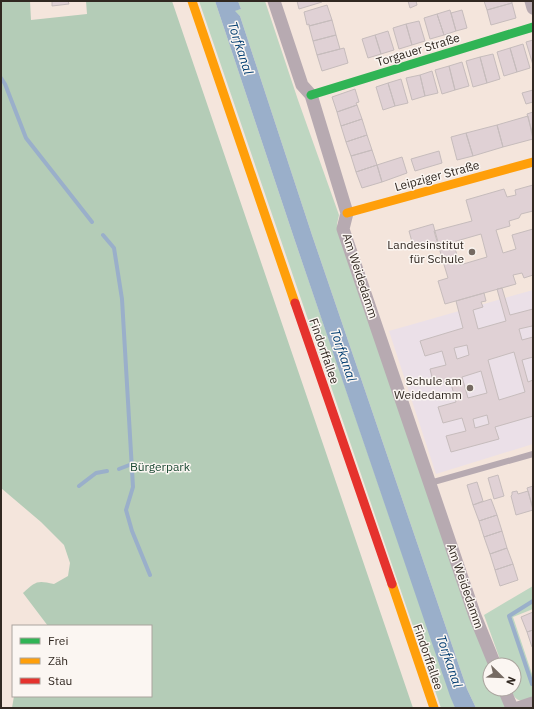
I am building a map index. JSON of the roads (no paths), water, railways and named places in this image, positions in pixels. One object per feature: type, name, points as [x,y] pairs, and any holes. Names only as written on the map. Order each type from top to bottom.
[{"type":"street","name":"Findorffallee","points":[[192,1],[434,708]]},
{"type":"street","name":"Am Weidedamm","points":[[274,1],[302,85],[310,95],[347,213],[343,229],[475,616],[492,657]]},
{"type":"street","points":[[531,1],[533,8]]},
{"type":"street","name":"Torgauer Straße","points":[[310,95],[533,28]]},
{"type":"street","name":"Leipziger Straße","points":[[347,213],[533,162]]},
{"type":"street","points":[[507,697],[512,708]]},
{"type":"street","points":[[518,708],[533,703]]},
{"type":"lane","points":[[430,483],[533,454]]},
{"type":"water","name":"Torfkanal","points":[[215,1],[238,1],[241,9],[235,11],[240,16],[312,235],[467,689],[476,708],[455,708],[450,696]]},
{"type":"waterway","points":[[1,78],[5,84],[26,138],[92,222]]},
{"type":"waterway","points":[[103,235],[114,248],[122,299],[133,487],[126,510],[132,531],[150,575]]},
{"type":"waterway","points":[[119,469],[132,464]]},
{"type":"waterway","points":[[79,486],[96,473],[107,471]]},
{"type":"waterway","points":[[532,684],[509,616],[533,601]]},
{"type":"place","name":"Landesinstitut für Schule","points":[[472,252]]},
{"type":"place","name":"Schule am Weidedamm","points":[[470,388]]},
{"type":"park label","name":"Bürgerpark","points":[[160,467]]}]
